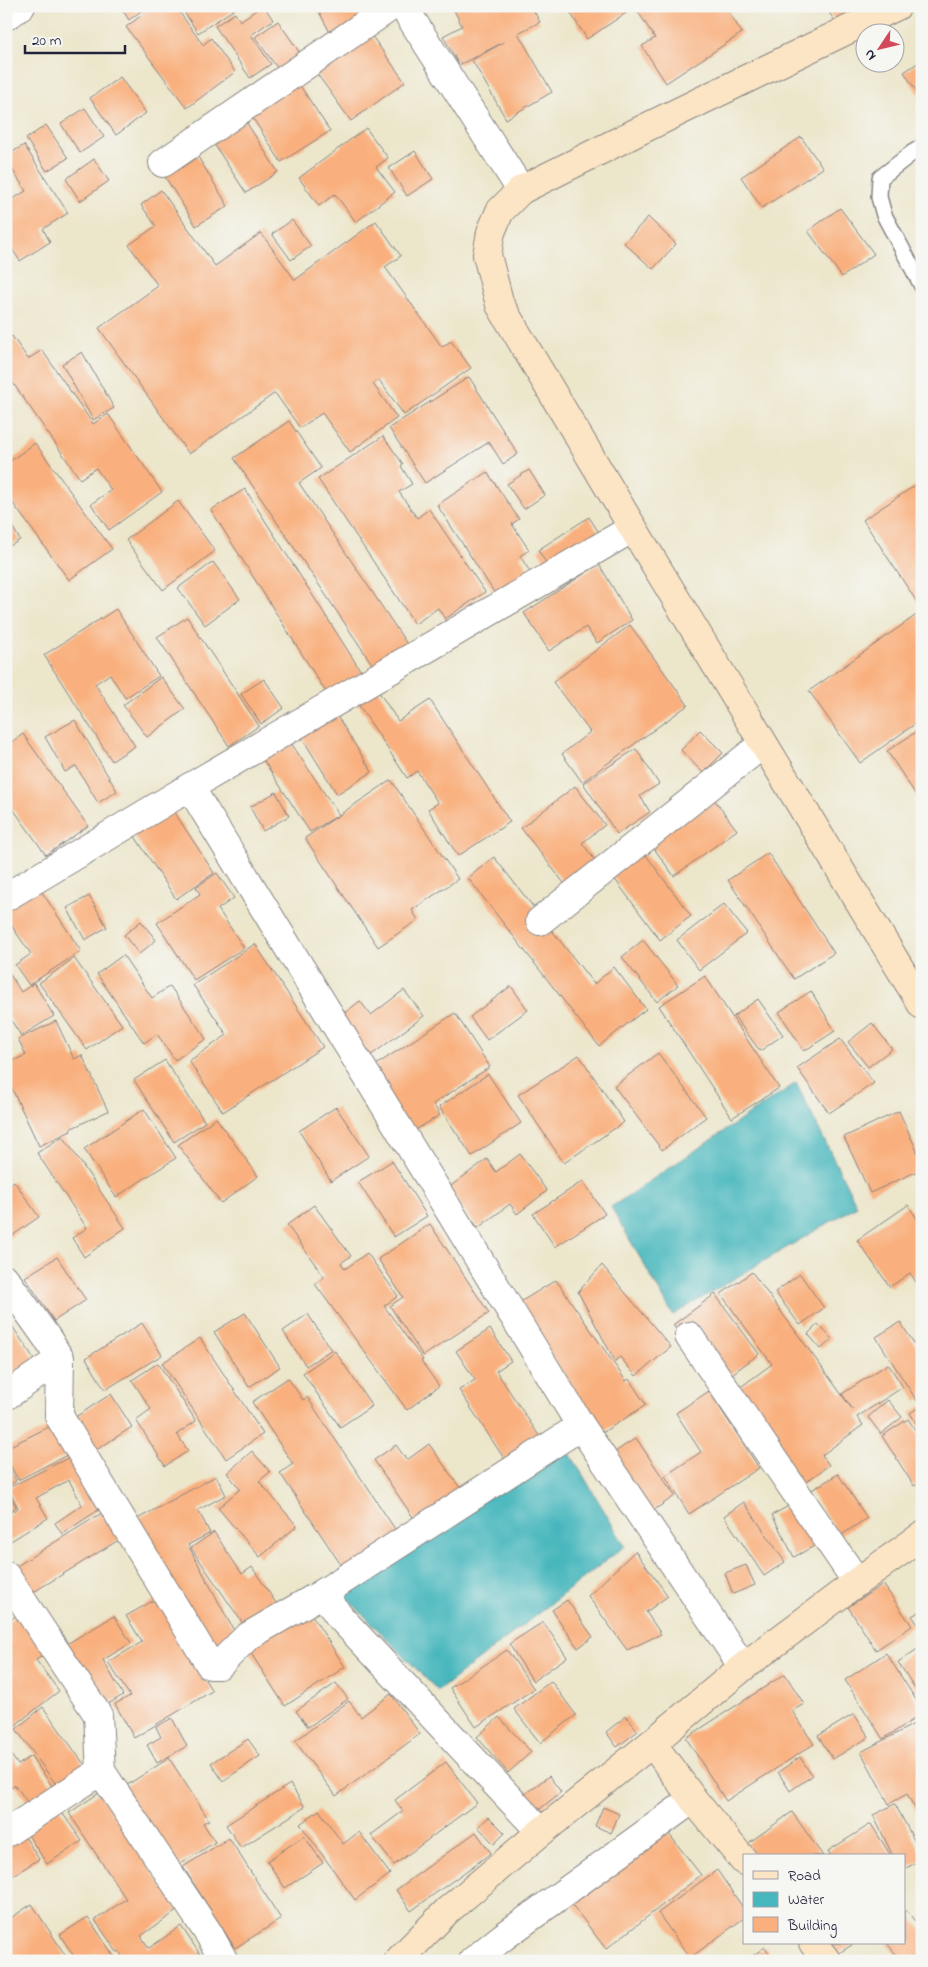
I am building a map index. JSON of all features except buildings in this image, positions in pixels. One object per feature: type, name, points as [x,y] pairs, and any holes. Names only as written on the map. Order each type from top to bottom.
[{"type":"street","points":[[6,16],[21,6]]},
{"type":"street","points":[[163,163],[392,6]]},
{"type":"street","points":[[403,6],[521,190]]},
{"type":"street","points":[[897,6],[521,190],[500,211],[491,232],[487,255],[500,305],[922,1005]]},
{"type":"street","points":[[6,897],[633,528]]},
{"type":"street","points":[[540,921],[763,744]]},
{"type":"street","points":[[190,787],[581,1426],[743,1667]]},
{"type":"street","points":[[6,1280],[60,1359],[59,1416],[210,1665],[219,1665],[247,1637],[323,1593],[581,1426]]},
{"type":"street","points":[[689,1336],[857,1582]]},
{"type":"street","points":[[6,1396],[60,1359]]},
{"type":"street","points":[[398,1961],[447,1912],[541,1832],[743,1667],[922,1536]]},
{"type":"street","points":[[6,1576],[98,1715],[101,1771],[209,1934],[224,1961]]},
{"type":"street","points":[[323,1593],[339,1616],[541,1832]]},
{"type":"street","points":[[652,1743],[693,1800],[743,1860]]},
{"type":"street","points":[[6,1833],[101,1771]]},
{"type":"street","points":[[473,1961],[503,1937],[693,1800]]},
{"type":"street","points":[[814,1944],[827,1961]]},
{"type":"lane","points":[[922,147],[880,178],[879,197],[884,215],[922,286]]},
{"type":"water","points":[[796,1083],[857,1206],[673,1315],[611,1207]]},
{"type":"water","points":[[565,1445],[625,1546],[438,1691],[342,1593]]}]
